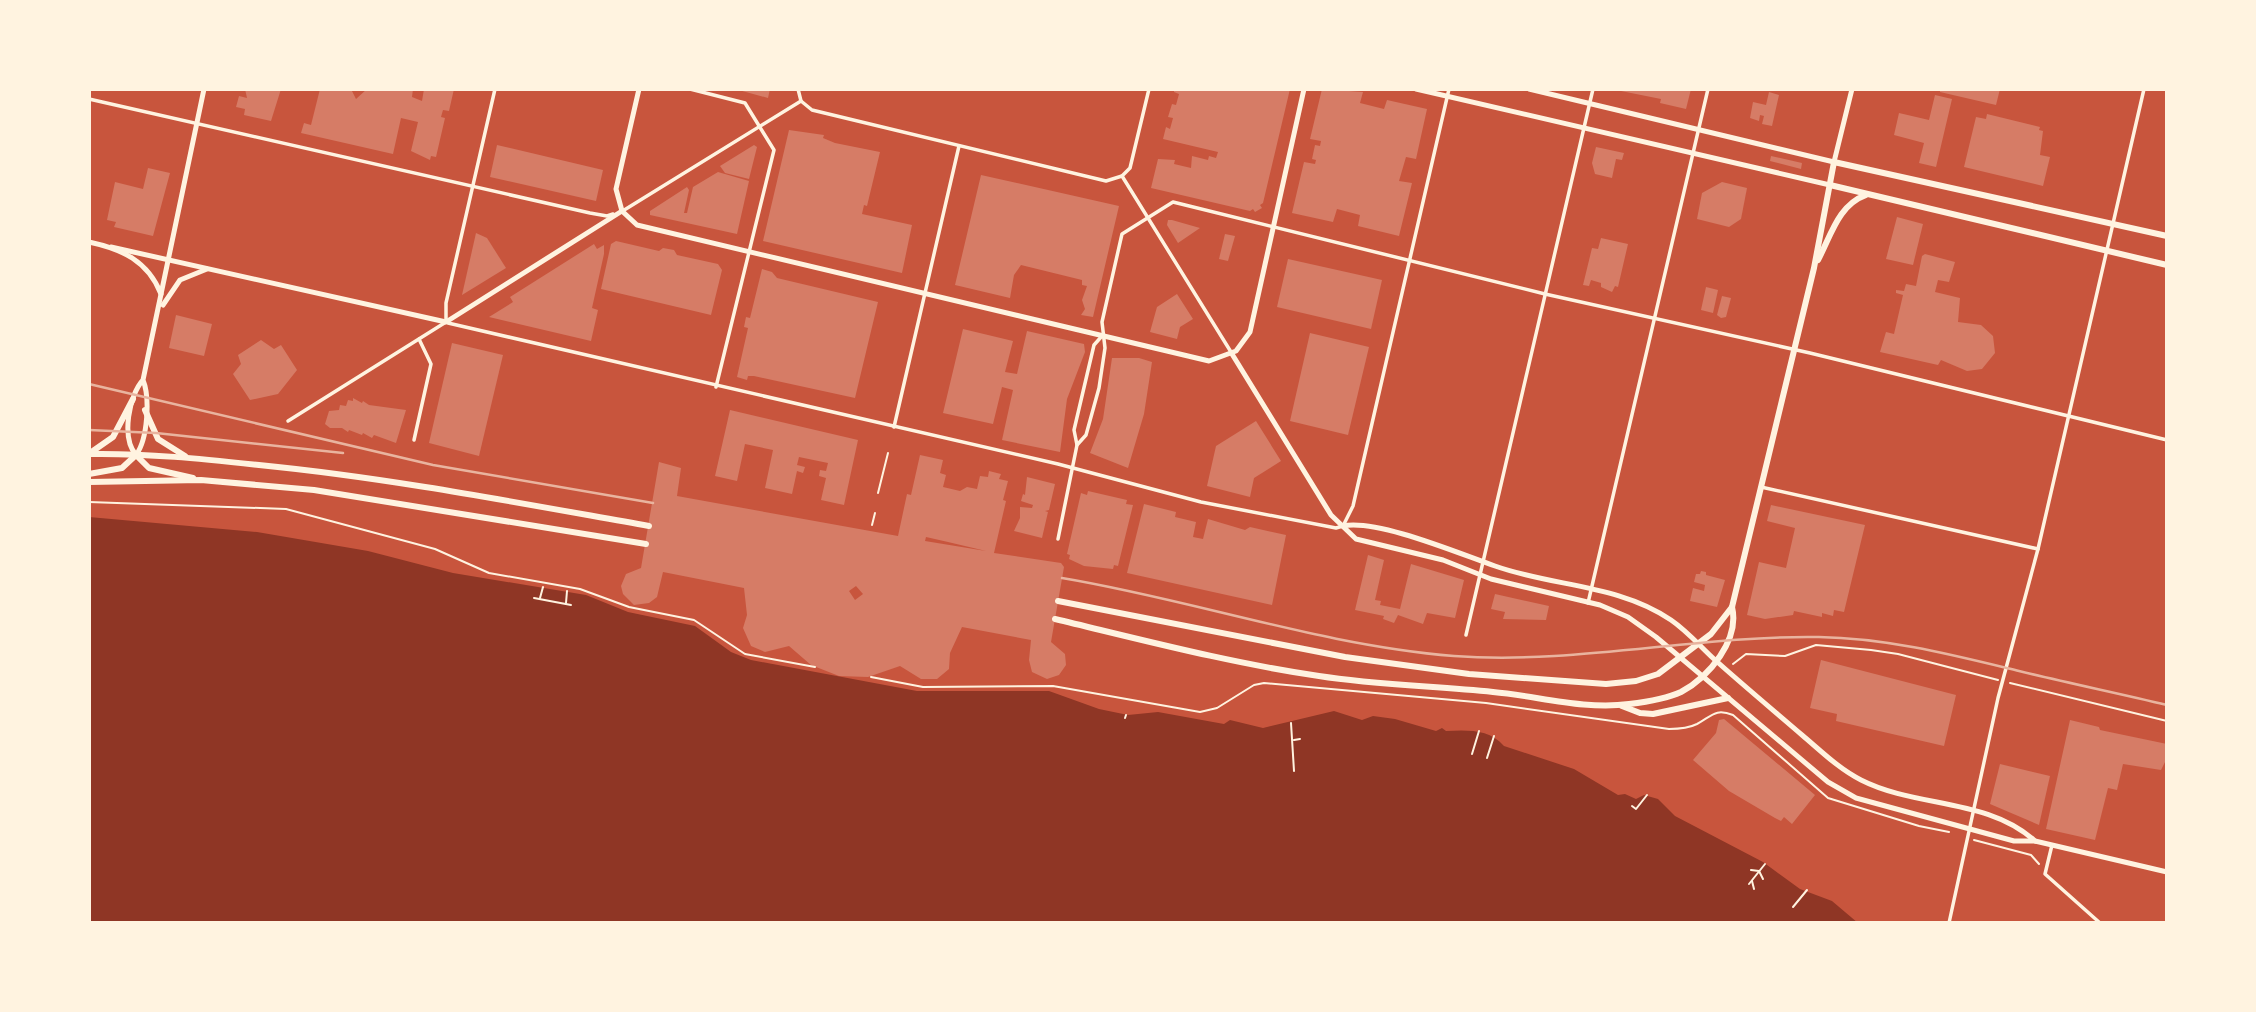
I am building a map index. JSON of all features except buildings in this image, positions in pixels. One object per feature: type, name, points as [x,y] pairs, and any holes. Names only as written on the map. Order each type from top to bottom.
[{"type":"main road","points":[[1620,705],[1676,694],[1715,660],[1727,646],[1734,629],[1732,607],[1814,268],[1834,162],[2167,236]]},
{"type":"main road","points":[[1830,186],[2167,265]]},
{"type":"main road","points":[[1814,268],[1841,215],[1855,200],[1869,194]]},
{"type":"main road","points":[[89,454],[113,437],[133,399]]},
{"type":"main road","points":[[145,410],[158,439],[187,457]]},
{"type":"main road","points":[[89,454],[187,457],[319,471],[526,503],[649,526]]},
{"type":"main road","points":[[89,474],[122,468],[136,454]]},
{"type":"main road","points":[[136,454],[149,468],[201,480]]},
{"type":"main road","points":[[89,482],[201,480],[372,497],[472,518],[646,544]]},
{"type":"main road","points":[[1058,601],[1345,657],[1482,675],[1623,683],[1655,675],[1711,634],[1732,607]]},
{"type":"main road","points":[[1055,619],[1215,657],[1322,677],[1620,705],[1640,713],[1653,714],[1728,698]]},
{"type":"street","points":[[136,454],[129,443],[133,399],[136,388],[143,380],[204,89]]},
{"type":"street","points":[[446,322],[446,303],[495,89]]},
{"type":"street","points":[[639,89],[616,185],[616,197],[622,211],[643,227],[1209,361],[1232,354],[1242,346],[1250,332],[1304,89]]},
{"type":"street","points":[[690,89],[745,103],[774,154],[716,387]]},
{"type":"street","points":[[798,89],[801,101],[812,110],[1106,181],[1122,176],[1131,164],[1149,89]]},
{"type":"street","points":[[1416,89],[1830,186]]},
{"type":"street","points":[[1343,526],[1353,506],[1449,89]]},
{"type":"street","points":[[1529,89],[1834,162],[1852,89]]},
{"type":"street","points":[[1466,635],[1593,89]]},
{"type":"street","points":[[1588,603],[1708,89]]},
{"type":"street","points":[[1949,923],[1998,698],[2038,549],[2144,89]]},
{"type":"street","points":[[89,99],[607,216],[622,211]]},
{"type":"street","points":[[288,421],[801,101]]},
{"type":"street","points":[[894,427],[959,146]]},
{"type":"street","points":[[1122,176],[1331,515],[1356,539],[1443,560],[1480,575],[1588,603],[1633,620],[1702,674],[1837,789],[1877,804],[2025,843],[2035,841]]},
{"type":"street","points":[[1077,445],[1086,435],[1097,396],[1105,348],[1101,336],[1102,322],[1123,232],[1173,202],[1545,294],[1793,350],[2167,440]]},
{"type":"street","points":[[89,242],[1072,468],[1241,511],[1326,528],[1363,526],[1422,541],[1483,561],[1591,587],[1648,607],[1679,626],[1715,660],[1854,776],[1885,790],[1974,810],[2017,828],[2035,841],[2167,872]]},
{"type":"street","points":[[111,247],[144,266],[162,297]]},
{"type":"street","points":[[158,314],[176,283],[190,274],[211,268]]},
{"type":"street","points":[[1058,539],[1077,445],[1074,430],[1094,345],[1101,336]]},
{"type":"street","points":[[414,440],[431,364],[419,339]]},
{"type":"street","points":[[136,454],[141,444],[148,391],[143,380]]},
{"type":"street","points":[[1761,487],[2038,549]]},
{"type":"street","points":[[2052,845],[2045,874],[2101,923]]},
{"type":"path","points":[[878,493],[888,453]]},
{"type":"path","points":[[89,502],[286,509],[435,550],[488,573],[580,589],[629,607],[694,620],[745,654],[815,667]]},
{"type":"path","points":[[872,525],[874,513]]},
{"type":"path","points":[[540,599],[542,587]]},
{"type":"path","points":[[566,604],[567,591]]},
{"type":"path","points":[[534,598],[571,605]]},
{"type":"path","points":[[1734,664],[1746,654],[1785,656],[1822,646],[1898,654],[1998,680]]},
{"type":"path","points":[[872,677],[923,687],[1053,686],[1193,712],[1217,708],[1254,685],[1264,683],[1486,703],[1669,729],[1694,725],[1713,713]]},
{"type":"path","points":[[2009,682],[2167,720]]},
{"type":"path","points":[[1291,723],[1294,771]]},
{"type":"path","points":[[1472,754],[1479,731]]},
{"type":"path","points":[[1487,758],[1494,736]]},
{"type":"path","points":[[1293,740],[1300,739]]},
{"type":"path","points":[[1632,806],[1636,809],[1647,795]]},
{"type":"path","points":[[1979,842],[2031,855],[2045,874]]},
{"type":"path","points":[[1749,884],[1765,864]]},
{"type":"path","points":[[1751,870],[1759,871]]},
{"type":"path","points":[[1759,871],[1763,879]]},
{"type":"path","points":[[1752,880],[1754,889]]},
{"type":"path","points":[[1793,907],[1807,890]]},
{"type":"shaded area","points":[[89,517],[257,532],[368,551],[453,573],[586,595],[628,612],[695,626],[731,652],[751,660],[917,691],[1049,691],[1099,709],[1128,715],[1158,712],[1224,724],[1230,720],[1263,728],[1334,711],[1362,720],[1373,716],[1395,719],[1436,731],[1442,728],[1446,731],[1478,732],[1492,736],[1504,746],[1574,769],[1618,795],[1625,794],[1636,799],[1644,795],[1658,799],[1675,816],[1763,862],[1800,889],[1832,901],[1858,923],[89,923]]},
{"type":"railway","points":[[89,384],[433,465],[653,503]]},
{"type":"railway","points":[[89,430],[156,433],[343,453]]},
{"type":"railway","points":[[1062,578],[1355,642],[1454,656],[1545,657],[1728,640],[1844,638],[1945,653],[2167,705]]}]
